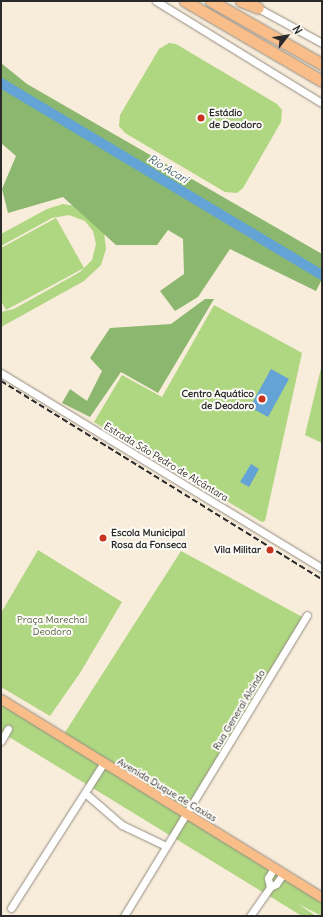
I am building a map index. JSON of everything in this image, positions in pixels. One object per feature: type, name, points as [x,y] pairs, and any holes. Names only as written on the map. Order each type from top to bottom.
[{"type":"highway","points":[[185,1],[322,81]]},
{"type":"highway","points":[[211,1],[322,64]]},
{"type":"highway","points":[[241,1],[258,8]]},
{"type":"main road","name":"Avenida Duque de Caxias","points":[[1,699],[103,764],[322,897]]},
{"type":"street","points":[[156,1],[322,103]]},
{"type":"street","points":[[247,1],[322,43]]},
{"type":"street","name":"Estrada São Pedro de Alcântara","points":[[1,373],[322,568]]},
{"type":"street","name":"Rua General Alcindo","points":[[124,916],[166,846],[188,815],[307,615]]},
{"type":"street","points":[[1,741],[8,729]]},
{"type":"street","points":[[11,908],[103,764]]},
{"type":"street","points":[[85,793],[122,824],[166,846]]},
{"type":"street","points":[[270,886],[268,878],[274,868]]},
{"type":"street","points":[[250,916],[270,886],[276,884],[283,874]]},
{"type":"green space","name":"Estádio de Deodoro","points":[[169,43],[176,44],[277,104],[282,110],[281,122],[243,188],[237,193],[225,192],[125,133],[119,126],[120,115],[159,49]]},
{"type":"green space","points":[[1,63],[27,84],[322,254],[322,279],[316,291],[230,249],[198,297],[175,311],[160,291],[184,274],[183,239],[168,230],[157,245],[116,245],[63,197],[8,213],[2,189],[16,156],[1,143]]},
{"type":"green space","points":[[63,204],[75,206],[104,232],[106,249],[101,265],[84,281],[1,327],[1,312],[14,309],[80,272],[92,260],[96,244],[93,231],[85,221],[69,215],[52,218],[1,246],[1,234],[47,209]]},
{"type":"green space","points":[[56,218],[84,268],[6,310],[1,301],[1,248]]},
{"type":"green space","points":[[205,299],[214,299],[158,393],[121,372],[90,417],[62,403],[70,389],[87,401],[102,371],[90,358],[110,328],[171,324]]},
{"type":"green space","points":[[214,305],[302,353],[265,521],[262,522],[94,422],[122,375],[162,397]]},
{"type":"green space","points":[[322,364],[322,443],[305,435]]},
{"type":"green space","name":"Praça Marechal Deodoro","points":[[38,550],[122,602],[80,673],[50,716],[1,687],[1,613]]},
{"type":"green space","points":[[181,551],[306,619],[188,814],[322,896],[322,916],[298,904],[316,916],[302,916],[1,732],[1,701],[64,734]]},
{"type":"water","points":[[271,369],[289,379],[268,417],[250,407]]},
{"type":"water","points":[[251,464],[259,469],[249,487],[240,482]]},
{"type":"waterway","name":"Rio Acari","points":[[1,83],[322,275]]},
{"type":"railway","points":[[1,381],[322,579]]},
{"type":"place","name":"Estádio de Deodoro","points":[[201,118]]},
{"type":"place","name":"Centro Aquático de Deodoro","points":[[262,399]]},
{"type":"place","name":"Escola Municipal Rosa da Fonseca","points":[[103,538]]},
{"type":"place","name":"Vila Militar","points":[[270,550]]}]
